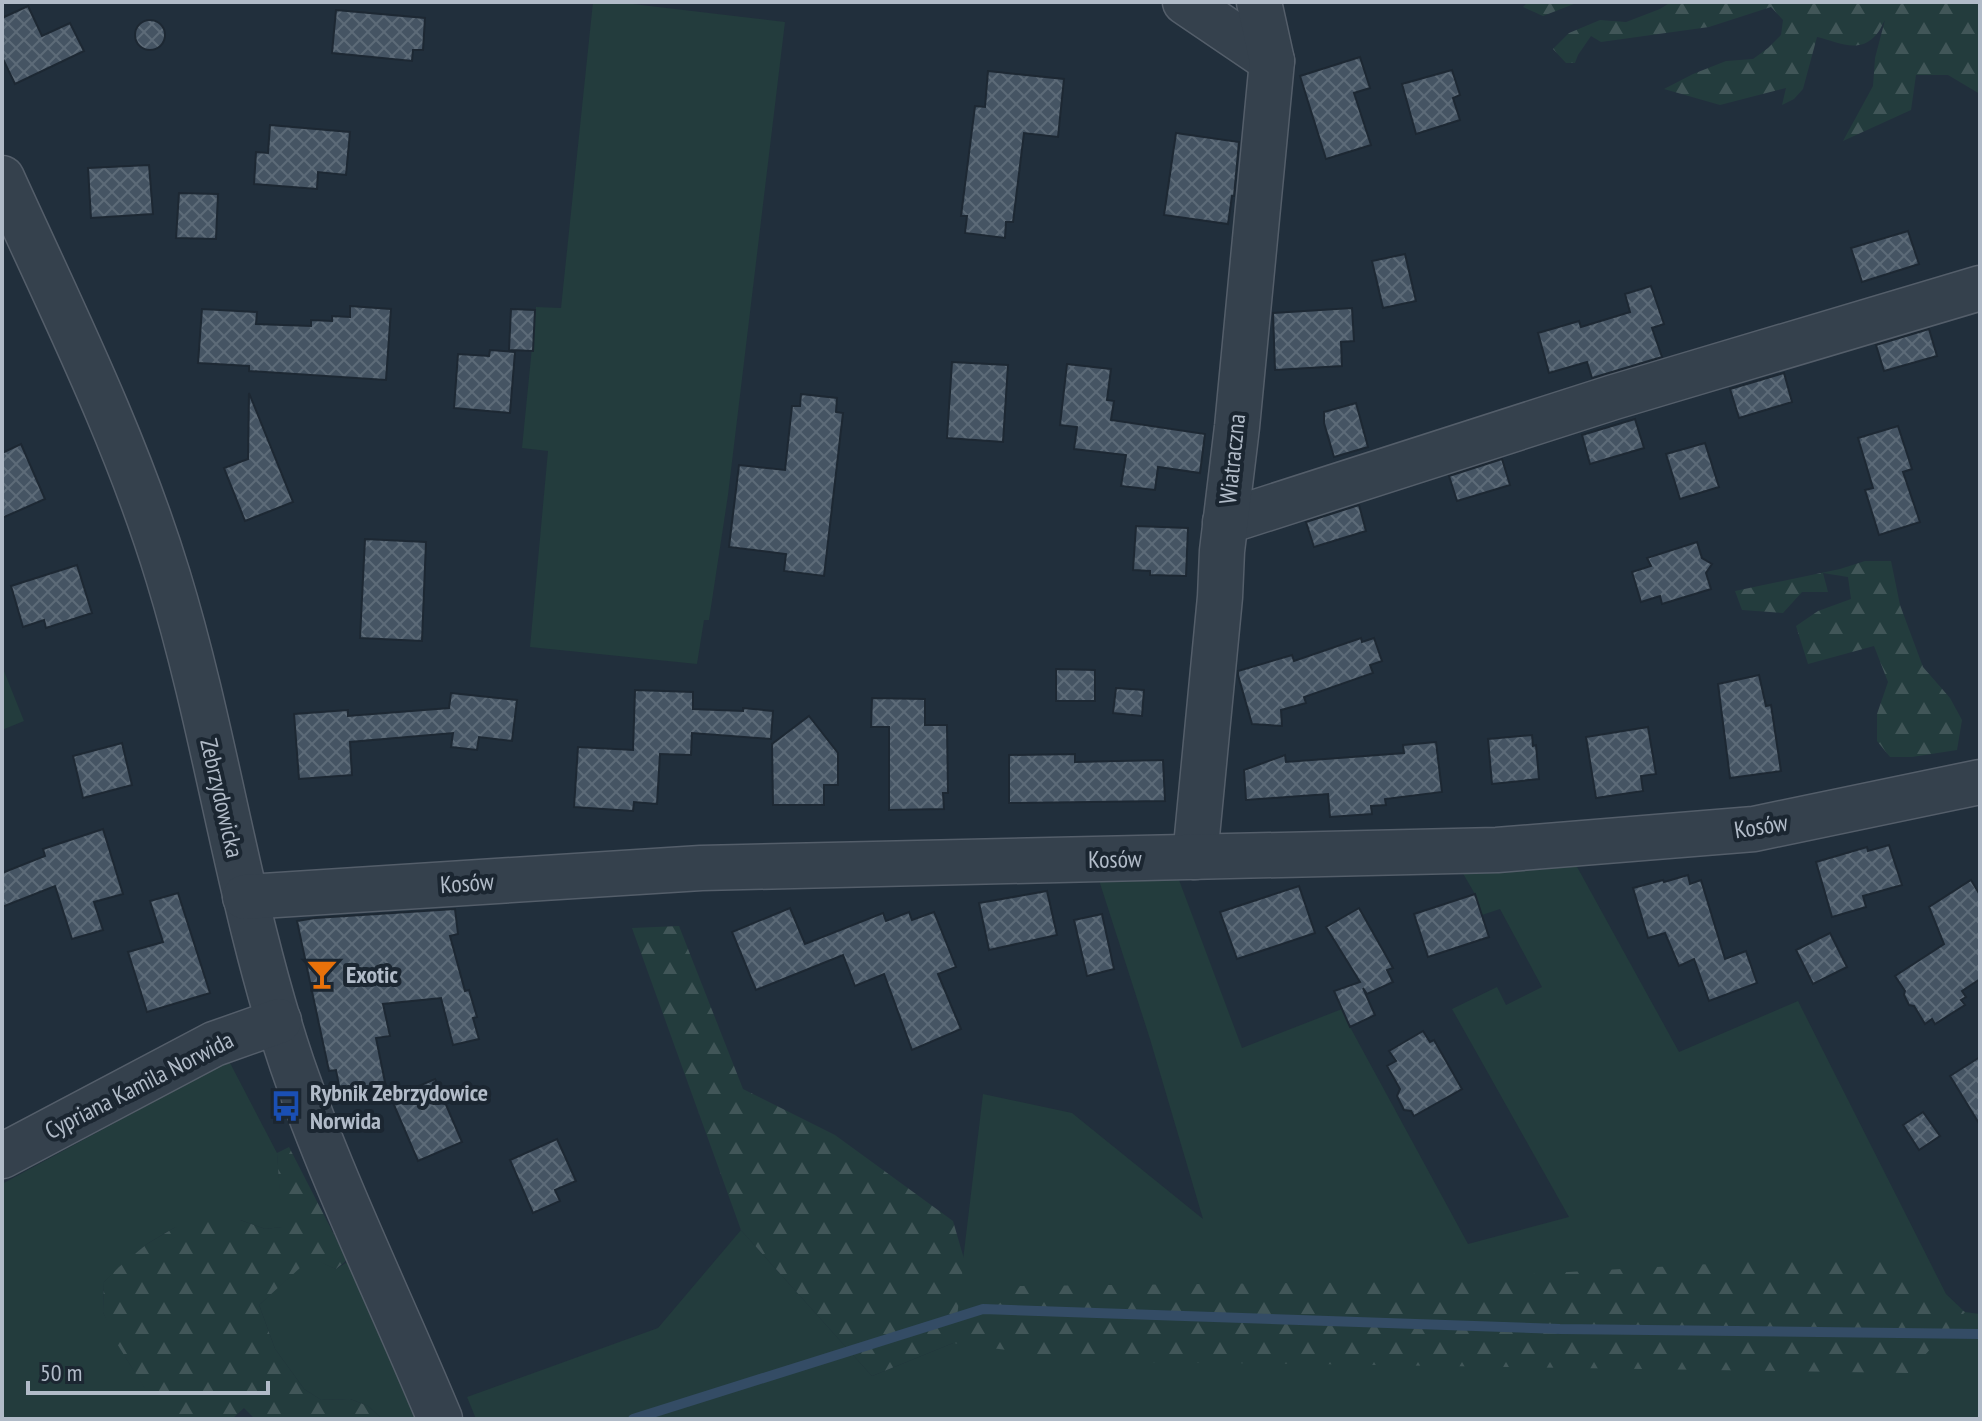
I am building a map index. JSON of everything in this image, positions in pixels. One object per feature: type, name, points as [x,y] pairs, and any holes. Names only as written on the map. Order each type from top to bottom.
[{"type":"street","points":[[1185,2],[1272,61]]},
{"type":"street","name":"Wiatraczna","points":[[1195,857],[1222,551],[1272,61],[1259,2]]},
{"type":"street","name":"Zebrzydowicka","points":[[2,178],[111,422],[155,538],[186,641],[259,956],[279,1021],[329,1161],[440,1419]]},
{"type":"street","points":[[1225,522],[1614,397],[1980,288]]},
{"type":"street","name":"Kosów","points":[[245,897],[701,868],[1497,850],[1754,829],[1980,782]]},
{"type":"street","name":"Cypriana Kamila Norwida","points":[[2,1156],[214,1044],[279,1021]]},
{"type":"green space","points":[[593,2],[785,22],[728,495],[709,620],[704,620],[697,664],[530,647],[548,451],[522,448],[536,307],[561,308]]},
{"type":"green space","points":[[1528,2],[1579,2],[1543,16],[1523,7]]},
{"type":"green space","points":[[1671,2],[1980,2],[1980,94],[1948,75],[1916,75],[1911,110],[1843,141],[1873,86],[1875,58],[1885,20],[1876,35],[1861,45],[1846,45],[1817,37],[1803,89],[1794,99],[1782,105],[1786,88],[1720,105],[1664,89],[1726,61],[1753,59],[1768,48],[1781,35],[1783,20],[1771,7],[1709,27],[1601,42],[1591,36],[1575,63],[1566,63],[1553,49],[1569,33],[1600,20],[1626,22]]},
{"type":"green space","points":[[1865,561],[1891,561],[1900,605],[1923,667],[1950,698],[1962,720],[1957,750],[1890,757],[1877,741],[1877,714],[1888,682],[1874,646],[1808,664],[1796,626],[1818,611],[1851,599],[1848,577],[1823,573],[1828,592],[1802,592],[1783,613],[1742,610],[1735,591]]},
{"type":"green space","points":[[2,666],[24,721],[2,730]]},
{"type":"green space","points":[[1458,865],[1576,865],[1679,1052],[1798,1001],[1946,1294],[1965,1312],[1980,1314],[1980,1419],[476,1419],[467,1397],[658,1328],[741,1230],[872,1376],[953,1343],[983,1094],[1072,1113],[1203,1219],[1097,874],[1176,872],[1242,1048],[1342,1009],[1468,1244],[1569,1217],[1452,1009],[1497,987],[1506,1005],[1542,987],[1500,909],[1482,915],[1475,894]]},
{"type":"green space","points":[[679,926],[743,1089],[835,1135],[953,1221],[964,1259],[954,1342],[1020,1286],[1392,1282],[1870,1255],[1965,1312],[1908,1373],[1099,1362],[953,1343],[872,1376],[741,1230],[632,928]]},
{"type":"green space","points":[[229,1061],[277,1153],[283,1227],[265,1229],[240,1220],[174,1228],[147,1244],[104,1282],[103,1312],[126,1358],[161,1413],[155,1419],[2,1419],[2,1184]]},
{"type":"green space","points":[[289,1147],[347,1260],[336,1269],[311,1258],[259,1305],[275,1349],[304,1389],[321,1400],[350,1399],[368,1406],[382,1419],[255,1419],[244,1408],[232,1419],[155,1419],[160,1413],[116,1342],[103,1312],[104,1282],[147,1244],[174,1228],[206,1217],[240,1220],[265,1229],[282,1227],[277,1153]]},
{"type":"green space","points":[[311,1257],[336,1269],[352,1259],[427,1419],[382,1419],[368,1406],[350,1399],[321,1400],[304,1389],[275,1349],[259,1305]]},
{"type":"building","points":[[28,6],[42,36],[70,23],[84,51],[15,84],[2,57],[2,18]]},
{"type":"building","points":[[336,10],[425,18],[423,50],[413,50],[412,61],[332,53]]},
{"type":"building","points":[[150,20],[156,21],[164,29],[164,41],[156,49],[150,50],[144,49],[136,41],[135,35],[136,29],[144,21]]},
{"type":"building","points":[[1360,57],[1370,88],[1354,93],[1371,145],[1326,159],[1300,76]]},
{"type":"building","points":[[1452,70],[1460,95],[1453,98],[1460,120],[1416,134],[1402,84]]},
{"type":"building","points":[[988,71],[1064,79],[1058,137],[1024,133],[1013,222],[1006,222],[1005,238],[965,233],[967,216],[961,216],[975,106],[985,107]]},
{"type":"building","points":[[270,125],[350,132],[346,175],[318,172],[317,189],[254,184],[256,152],[268,153]]},
{"type":"building","points":[[1176,133],[1239,142],[1228,224],[1164,215]]},
{"type":"building","points":[[149,165],[153,214],[91,218],[88,168]]},
{"type":"building","points":[[179,193],[218,194],[216,239],[176,238]]},
{"type":"building","points":[[1908,231],[1919,264],[1862,282],[1851,248]]},
{"type":"building","points":[[1405,254],[1416,301],[1383,308],[1372,261]]},
{"type":"building","points":[[1651,286],[1664,324],[1652,328],[1662,357],[1592,378],[1587,362],[1549,373],[1538,333],[1579,321],[1581,327],[1630,312],[1625,294]]},
{"type":"building","points":[[350,306],[391,309],[386,380],[249,371],[249,366],[198,363],[202,309],[257,312],[256,324],[311,326],[311,320],[332,321],[332,316],[350,317]]},
{"type":"building","points":[[1352,308],[1354,341],[1341,342],[1342,366],[1275,370],[1273,313]]},
{"type":"building","points":[[511,309],[535,310],[533,351],[509,350]]},
{"type":"building","points":[[1929,329],[1937,356],[1884,371],[1876,345]]},
{"type":"building","points":[[490,350],[515,352],[510,413],[454,408],[458,354],[489,356]]},
{"type":"building","points":[[952,362],[1008,365],[1003,442],[947,438]]},
{"type":"building","points":[[1067,364],[1111,369],[1107,400],[1114,401],[1111,420],[1205,434],[1200,473],[1158,467],[1155,490],[1121,486],[1126,455],[1074,449],[1077,427],[1060,425]]},
{"type":"building","points":[[1784,373],[1792,402],[1739,418],[1730,389]]},
{"type":"building","points":[[249,393],[293,502],[245,521],[224,468],[248,459]]},
{"type":"building","points":[[801,394],[837,398],[836,412],[843,413],[824,576],[784,571],[786,554],[729,547],[739,465],[785,470],[792,406],[800,406]]},
{"type":"building","points":[[1356,403],[1368,447],[1334,457],[1324,412]]},
{"type":"building","points":[[1635,419],[1644,448],[1590,464],[1582,435]]},
{"type":"building","points":[[1898,426],[1912,469],[1903,472],[1920,522],[1879,535],[1865,490],[1873,488],[1858,438]]},
{"type":"building","points":[[1705,443],[1719,487],[1680,499],[1666,454]]},
{"type":"building","points":[[21,444],[45,499],[2,518],[2,453]]},
{"type":"building","points":[[1502,459],[1510,485],[1457,501],[1449,476]]},
{"type":"building","points":[[1359,505],[1366,531],[1314,547],[1306,522]]},
{"type":"building","points":[[1136,526],[1188,528],[1186,576],[1150,575],[1150,571],[1133,570]]},
{"type":"building","points":[[365,539],[426,542],[422,641],[360,638]]},
{"type":"building","points":[[1697,542],[1702,558],[1712,564],[1706,573],[1711,589],[1662,604],[1660,596],[1641,602],[1632,572],[1651,566],[1647,558]]},
{"type":"building","points":[[77,565],[92,613],[46,628],[44,620],[23,627],[11,586]]},
{"type":"building","points":[[1361,638],[1362,642],[1374,638],[1382,661],[1370,665],[1373,673],[1304,697],[1306,703],[1281,710],[1282,726],[1252,724],[1238,671],[1292,655],[1294,661]]},
{"type":"building","points":[[1056,669],[1095,670],[1095,701],[1056,701]]},
{"type":"building","points":[[1759,675],[1766,706],[1771,705],[1781,771],[1730,778],[1718,684]]},
{"type":"building","points":[[1116,688],[1144,690],[1142,716],[1113,713]]},
{"type":"building","points":[[635,690],[693,692],[693,709],[773,711],[771,739],[692,733],[691,755],[660,754],[657,804],[634,802],[633,811],[574,807],[578,747],[633,750]]},
{"type":"building","points":[[451,693],[517,700],[512,741],[479,737],[477,750],[451,747],[453,733],[350,742],[352,775],[299,779],[294,714],[348,710],[348,716],[449,708]]},
{"type":"building","points":[[872,698],[925,699],[925,725],[947,725],[948,793],[943,793],[944,809],[889,810],[889,727],[871,727]]},
{"type":"building","points":[[809,716],[838,753],[838,785],[824,785],[824,805],[773,805],[772,744]]},
{"type":"building","points":[[1648,727],[1656,774],[1641,776],[1643,791],[1596,798],[1586,737]]},
{"type":"building","points":[[1532,735],[1539,779],[1492,784],[1488,739]]},
{"type":"building","points":[[1436,742],[1442,792],[1385,799],[1386,805],[1371,806],[1372,814],[1330,817],[1328,794],[1246,800],[1244,770],[1285,755],[1286,762],[1404,753],[1403,745]]},
{"type":"building","points":[[122,743],[132,785],[83,798],[73,756]]},
{"type":"building","points":[[1075,754],[1075,762],[1163,760],[1165,801],[1009,803],[1009,755]]},
{"type":"building","points":[[103,829],[123,894],[94,902],[103,930],[72,939],[55,886],[2,907],[2,873],[45,856],[43,849]]},
{"type":"building","points":[[1889,845],[1902,885],[1863,896],[1866,907],[1832,917],[1816,862],[1867,847],[1868,851]]},
{"type":"building","points":[[1688,875],[1690,884],[1701,880],[1725,959],[1746,951],[1757,983],[1709,1001],[1694,959],[1679,966],[1665,933],[1648,938],[1633,888]]},
{"type":"building","points":[[1971,880],[1980,895],[1980,979],[1962,991],[1966,997],[1961,1000],[1965,1005],[1935,1024],[1932,1019],[1925,1024],[1914,1006],[1909,1005],[1905,991],[1895,976],[1944,944],[1929,907]]},
{"type":"building","points":[[1299,886],[1315,933],[1237,959],[1220,912]]},
{"type":"building","points":[[1047,891],[1057,935],[989,950],[979,903]]},
{"type":"building","points":[[178,893],[210,993],[147,1012],[128,952],[163,942],[150,901]]},
{"type":"building","points":[[1475,894],[1489,937],[1428,957],[1414,914]]},
{"type":"building","points":[[790,908],[805,944],[883,913],[886,921],[909,912],[912,920],[934,912],[956,967],[938,974],[961,1029],[912,1050],[884,974],[855,986],[843,955],[756,990],[732,932]]},
{"type":"building","points":[[1359,908],[1393,968],[1387,970],[1393,982],[1367,994],[1363,988],[1375,1015],[1350,1027],[1334,991],[1360,982],[1326,927]]},
{"type":"building","points":[[455,909],[458,934],[450,936],[465,991],[469,990],[477,1017],[473,1018],[479,1039],[453,1045],[441,998],[383,1004],[390,1036],[376,1038],[386,1087],[341,1096],[336,1070],[329,1071],[297,921]]},
{"type":"building","points":[[1102,914],[1114,969],[1087,976],[1074,920]]},
{"type":"building","points":[[1830,933],[1847,967],[1813,984],[1796,950]]},
{"type":"building","points":[[1423,1031],[1430,1042],[1434,1040],[1462,1089],[1414,1116],[1411,1111],[1404,1110],[1397,1096],[1400,1089],[1387,1066],[1396,1061],[1389,1051]]},
{"type":"building","points":[[1980,1057],[1980,1125],[1950,1076]]},
{"type":"building","points":[[435,1079],[462,1142],[418,1161],[391,1098]]},
{"type":"building","points":[[1923,1112],[1940,1136],[1919,1150],[1903,1125]]},
{"type":"building","points":[[557,1139],[576,1181],[555,1190],[560,1201],[533,1213],[510,1160]]},
{"type":"waterway","points":[[633,1419],[983,1309],[1560,1329],[1980,1334]]},
{"type":"place","name":"Exotic","points":[[322,974]]},
{"type":"place","name":"Rybnik Zebrzydowice Norwida","points":[[286,1106]]}]
